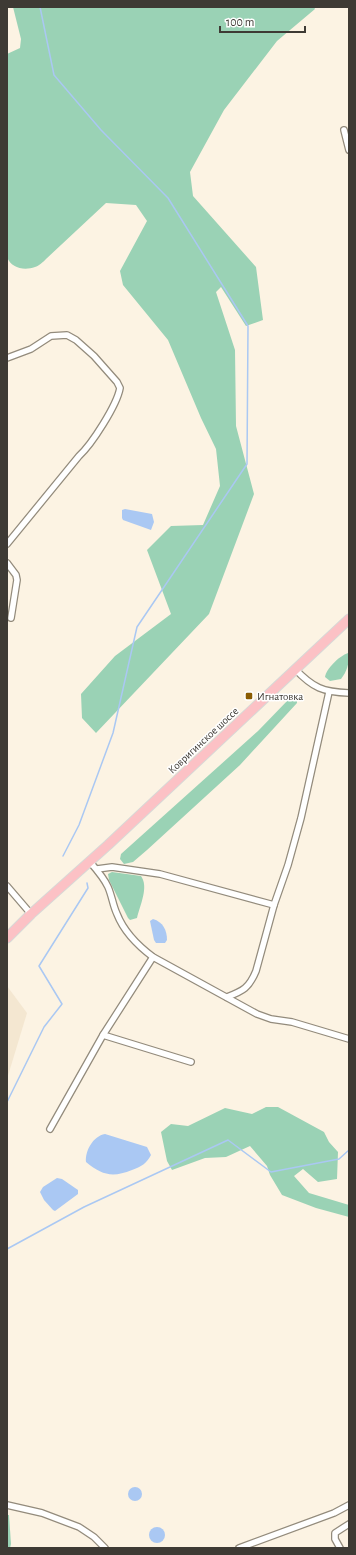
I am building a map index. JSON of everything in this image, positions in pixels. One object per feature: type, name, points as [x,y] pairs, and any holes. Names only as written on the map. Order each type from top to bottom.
[{"type":"main road","name":"Ковригинское шоссе","points":[[31,914],[108,846],[349,619]]},
{"type":"main road","points":[[7,938],[31,914]]},
{"type":"street","points":[[344,130],[349,150]]},
{"type":"street","points":[[7,358],[32,349],[51,336],[67,335],[76,340],[94,356],[117,382],[120,388],[117,399],[88,448],[79,456],[7,544]]},
{"type":"street","points":[[7,562],[16,575],[17,580],[10,618]]},
{"type":"street","points":[[295,669],[308,682],[329,692],[349,693]]},
{"type":"street","points":[[227,997],[246,988],[252,982],[301,818],[329,692]]},
{"type":"street","points":[[90,862],[109,888],[116,914],[122,925],[140,948],[153,957],[257,1014],[272,1019],[292,1022],[349,1039]]},
{"type":"street","points":[[97,870],[112,867],[160,874],[274,905]]},
{"type":"street","points":[[7,886],[31,914]]},
{"type":"street","points":[[50,1129],[103,1035],[153,957]]},
{"type":"street","points":[[103,1035],[191,1062]]},
{"type":"street","points":[[7,1505],[42,1513],[79,1527],[94,1537],[105,1548]]},
{"type":"street","points":[[239,1548],[334,1513],[349,1505]]},
{"type":"street","points":[[340,1548],[335,1539],[335,1533],[349,1524]]},
{"type":"shaded area","points":[[7,986],[27,1013],[7,1079]]},
{"type":"green space","points":[[13,7],[314,7],[315,9],[277,41],[224,110],[190,172],[193,196],[256,267],[263,320],[246,326],[221,287],[216,292],[235,350],[236,426],[254,494],[209,614],[96,733],[82,718],[81,694],[115,656],[171,614],[147,550],[171,526],[203,525],[220,486],[216,449],[201,418],[168,340],[123,285],[120,271],[147,221],[136,205],[106,203],[42,263],[36,266],[27,269],[18,268],[9,261],[7,257],[7,54],[20,48],[21,39]]},
{"type":"green space","points":[[348,653],[348,664],[343,676],[341,679],[330,681],[325,677],[328,670],[337,660]]},
{"type":"green space","points":[[295,696],[297,697],[297,703],[240,765],[133,862],[124,864],[120,859],[121,854],[258,731],[289,699]]},
{"type":"green space","points":[[112,872],[141,876],[144,891],[137,918],[130,920],[128,918],[109,880],[108,874]]},
{"type":"green space","points":[[266,1107],[278,1107],[324,1132],[329,1142],[338,1152],[337,1179],[318,1182],[303,1169],[294,1176],[309,1193],[349,1205],[349,1217],[316,1208],[282,1195],[270,1175],[267,1166],[250,1146],[226,1157],[205,1158],[172,1170],[167,1161],[161,1132],[171,1124],[188,1126],[225,1108],[252,1114]]},
{"type":"green space","points":[[7,1515],[9,1515],[10,1548],[7,1548]]},
{"type":"water","points":[[125,509],[152,514],[154,522],[151,530],[123,520],[122,510]]},
{"type":"water","points":[[153,919],[162,924],[165,930],[167,940],[165,943],[156,943],[154,940],[150,921]]},
{"type":"water","points":[[105,1134],[147,1147],[151,1155],[148,1160],[138,1168],[119,1174],[108,1174],[97,1170],[86,1162],[87,1153],[93,1141]]},
{"type":"water","points":[[57,1178],[62,1179],[78,1190],[78,1194],[55,1211],[44,1200],[40,1192],[43,1187]]},
{"type":"water","points":[[132,1487],[138,1487],[142,1491],[142,1497],[138,1501],[132,1501],[128,1497],[128,1491]]},
{"type":"water","points":[[157,1527],[164,1532],[165,1535],[160,1542],[157,1543],[150,1538],[149,1535],[154,1528]]},
{"type":"waterway","points":[[40,7],[54,75],[101,130],[168,198],[248,326],[247,464],[137,627],[113,733],[79,825],[63,856]]},
{"type":"waterway","points":[[7,1102],[44,1027],[62,1004],[39,966],[88,888],[87,883]]},
{"type":"waterway","points":[[7,1249],[84,1207],[228,1140],[271,1172],[339,1159],[349,1150]]},
{"type":"place","name":"Игнатовка","points":[[249,696]]}]
